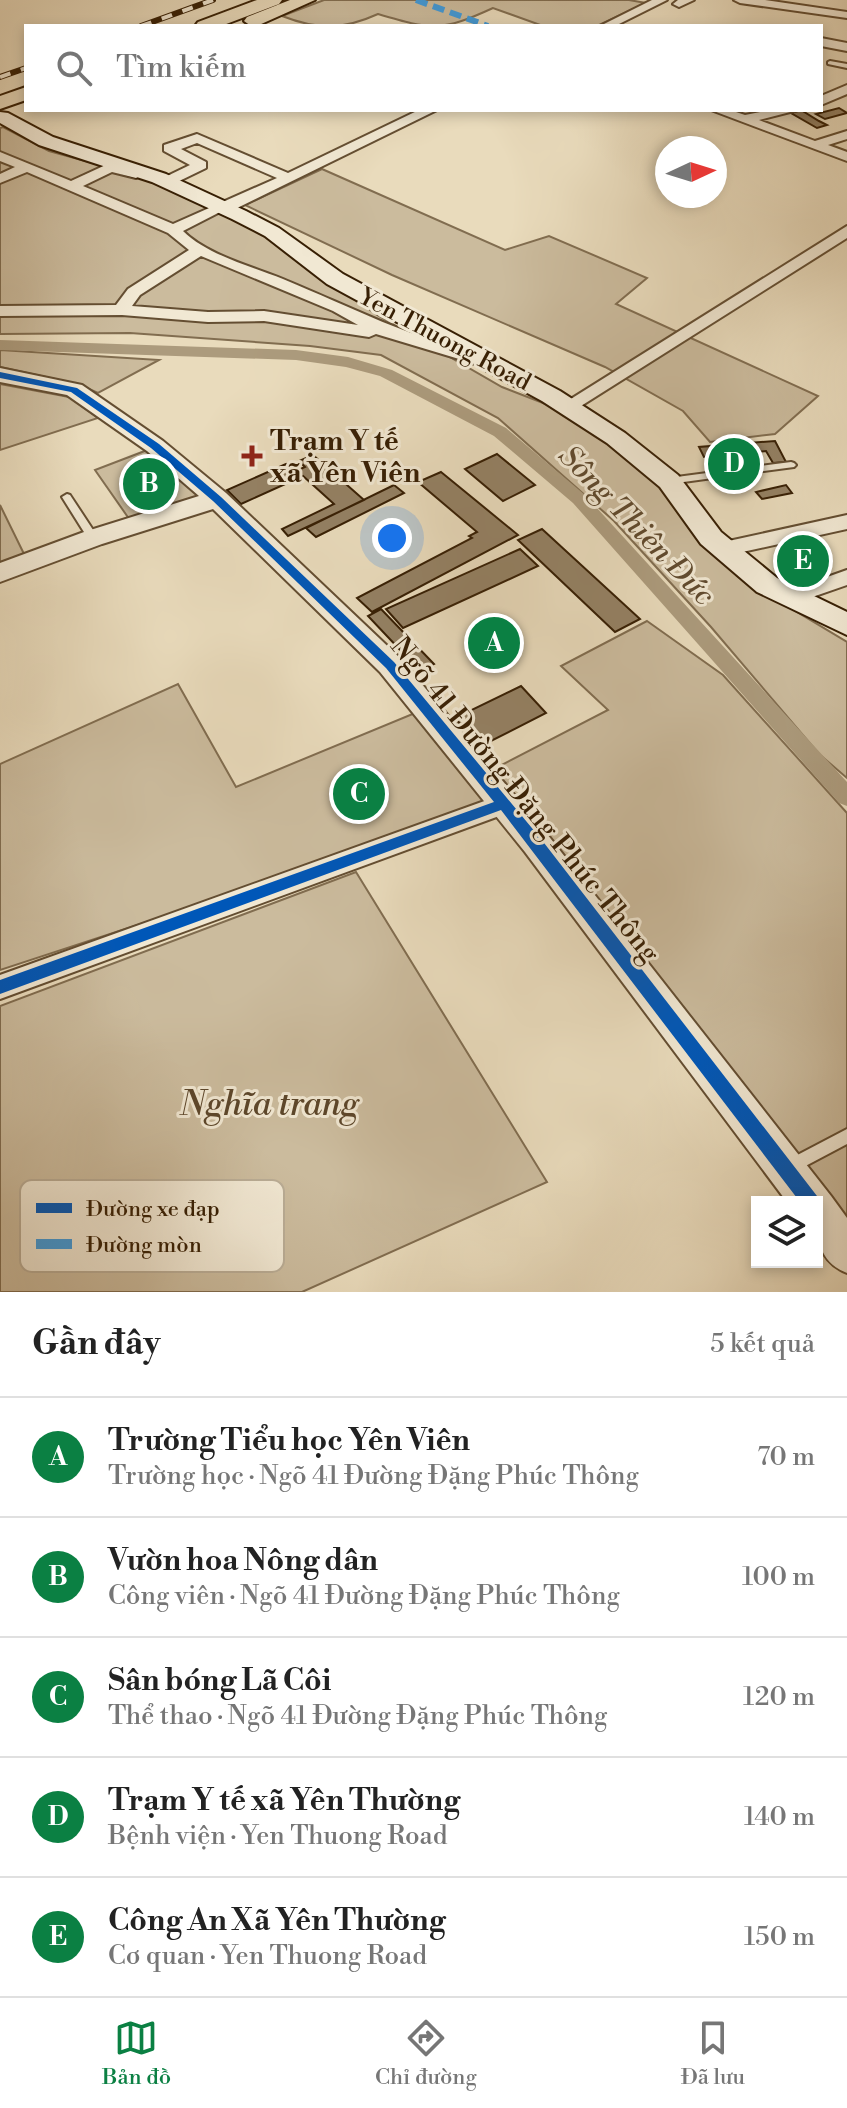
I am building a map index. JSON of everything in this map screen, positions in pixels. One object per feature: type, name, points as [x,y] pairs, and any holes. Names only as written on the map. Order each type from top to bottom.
[{"type":"main road","points":[[209,24],[273,0]]},
{"type":"main road","points":[[247,24],[306,0]]},
{"type":"main road","points":[[1,112],[24,95]]},
{"type":"main road","points":[[1,112],[24,108]]},
{"type":"main road","name":"Yen Thuong Road","points":[[1,112],[46,141],[156,178],[272,232],[335,279],[567,407],[616,438],[669,481],[711,538],[767,585],[847,625]]},
{"type":"street","points":[[740,0],[847,15]]},
{"type":"street","points":[[610,24],[657,2]]},
{"type":"street","points":[[805,24],[814,10]]},
{"type":"street","points":[[823,45],[847,50]]},
{"type":"street","points":[[823,100],[845,92]]},
{"type":"street","points":[[173,230],[426,112]]},
{"type":"street","points":[[723,112],[847,157]]},
{"type":"street","points":[[744,120],[782,112]]},
{"type":"street","points":[[815,145],[847,135]]},
{"type":"street","points":[[74,185],[110,167],[156,178],[201,165],[169,148],[197,138],[289,178]]},
{"type":"street","points":[[0,156],[74,185],[173,230],[185,242],[200,250],[316,298],[377,328],[447,353],[479,360]]},
{"type":"street","points":[[0,179],[27,167]]},
{"type":"street","points":[[567,407],[847,231]]},
{"type":"street","points":[[122,310],[127,298],[134,292],[200,250]]},
{"type":"street","points":[[0,311],[122,310],[208,317],[264,316],[360,332],[377,328]]},
{"type":"street","name":"Ngõ 41 Đường Đặng Phúc Thông","points":[[0,375],[74,390],[155,446],[217,499],[390,665],[504,804],[807,1196]]},
{"type":"street","points":[[0,573],[93,538],[217,499]]},
{"type":"street","points":[[724,549],[847,522]]},
{"type":"street","points":[[792,597],[847,577]]},
{"type":"street","points":[[0,987],[504,804]]},
{"type":"street","points":[[823,1219],[847,1253]]},
{"type":"lane","points":[[830,63],[847,66]]},
{"type":"lane","points":[[669,481],[791,465]]},
{"type":"lane","points":[[67,497],[93,538]]},
{"type":"lane","points":[[787,1167],[847,1136]]},
{"type":"green space","points":[[324,0],[629,0],[646,3],[601,24],[537,24],[493,8],[451,24],[418,24],[378,14],[348,24],[307,24],[282,16]]},
{"type":"green space","points":[[0,128],[49,151],[140,176],[261,233],[377,315],[502,387],[561,410],[639,464],[737,576],[847,642],[847,778],[819,754],[711,627],[614,521],[498,418],[381,355],[310,346],[130,333],[0,334]]},
{"type":"green space","points":[[322,169],[505,250],[549,236],[647,278],[616,304],[818,396],[775,434],[710,442],[683,411],[605,367],[392,275],[245,205]]},
{"type":"green space","points":[[0,350],[159,360],[98,393],[78,384],[0,367]]},
{"type":"green space","points":[[0,384],[69,397],[98,418],[0,450]]},
{"type":"green space","points":[[150,449],[211,499],[132,523],[95,470]]},
{"type":"green space","points":[[0,505],[26,558],[0,568]]},
{"type":"green space","points":[[647,621],[723,675],[847,813],[847,1224],[490,771],[608,710],[561,666]]},
{"type":"green space","points":[[178,684],[236,787],[415,713],[484,801],[287,876],[0,970],[0,764]]},
{"type":"green space","name":"Nghĩa trang","points":[[356,872],[547,1182],[302,1292],[0,1292],[0,1006]]},
{"type":"building","points":[[839,108],[847,113],[825,119],[816,114]]},
{"type":"building","points":[[804,112],[827,125],[817,128],[791,113]]},
{"type":"building","points":[[775,441],[786,462],[773,463],[766,451],[704,457],[699,447]]},
{"type":"building","points":[[497,454],[535,485],[503,501],[465,469]]},
{"type":"building","points":[[313,455],[364,500],[288,536],[282,529],[334,504],[303,476],[241,504],[227,490],[286,464],[294,472],[305,467],[299,461]]},
{"type":"building","points":[[441,472],[518,535],[372,612],[357,598],[472,538],[469,536],[477,532],[418,482]]},
{"type":"building","points":[[394,485],[404,493],[316,537],[306,528]]},
{"type":"building","points":[[786,485],[792,493],[762,499],[756,492]]},
{"type":"building","points":[[542,529],[640,619],[615,632],[518,540]]},
{"type":"building","points":[[520,549],[538,566],[403,628],[386,609]]},
{"type":"building","points":[[381,609],[434,664],[420,671],[368,616]]},
{"type":"building","points":[[521,686],[546,713],[479,747],[455,718]]},
{"type":"waterway","name":"Sông Thiên Đức","points":[[0,345],[296,355],[348,362],[386,373],[500,432],[579,499],[847,797]]},
{"type":"railway","points":[[147,24],[213,0]]},
{"type":"railway","points":[[0,77],[24,69]]},
{"type":"marked path","points":[[416,0],[482,24]]},
{"type":"cycle path","points":[[0,375],[74,390],[155,446],[217,499],[390,665],[536,843],[806,1196]]},
{"type":"cycle path","points":[[0,987],[504,804]]},
{"type":"place","name":"Trạm Y tế xã Yên Viên","points":[[252,456]]},
{"type":"place","name":"Trạm Y tế xã Yên Thường","points":[[734,464]]},
{"type":"place","name":"Vườn hoa Nông dân","points":[[149,484]]},
{"type":"place","name":"Công An Xã Yên Thường","points":[[803,561]]},
{"type":"place","name":"Trường Tiểu học Yên Viên","points":[[494,643]]},
{"type":"place","name":"Sân bóng Lã Côi","points":[[359,794]]}]
